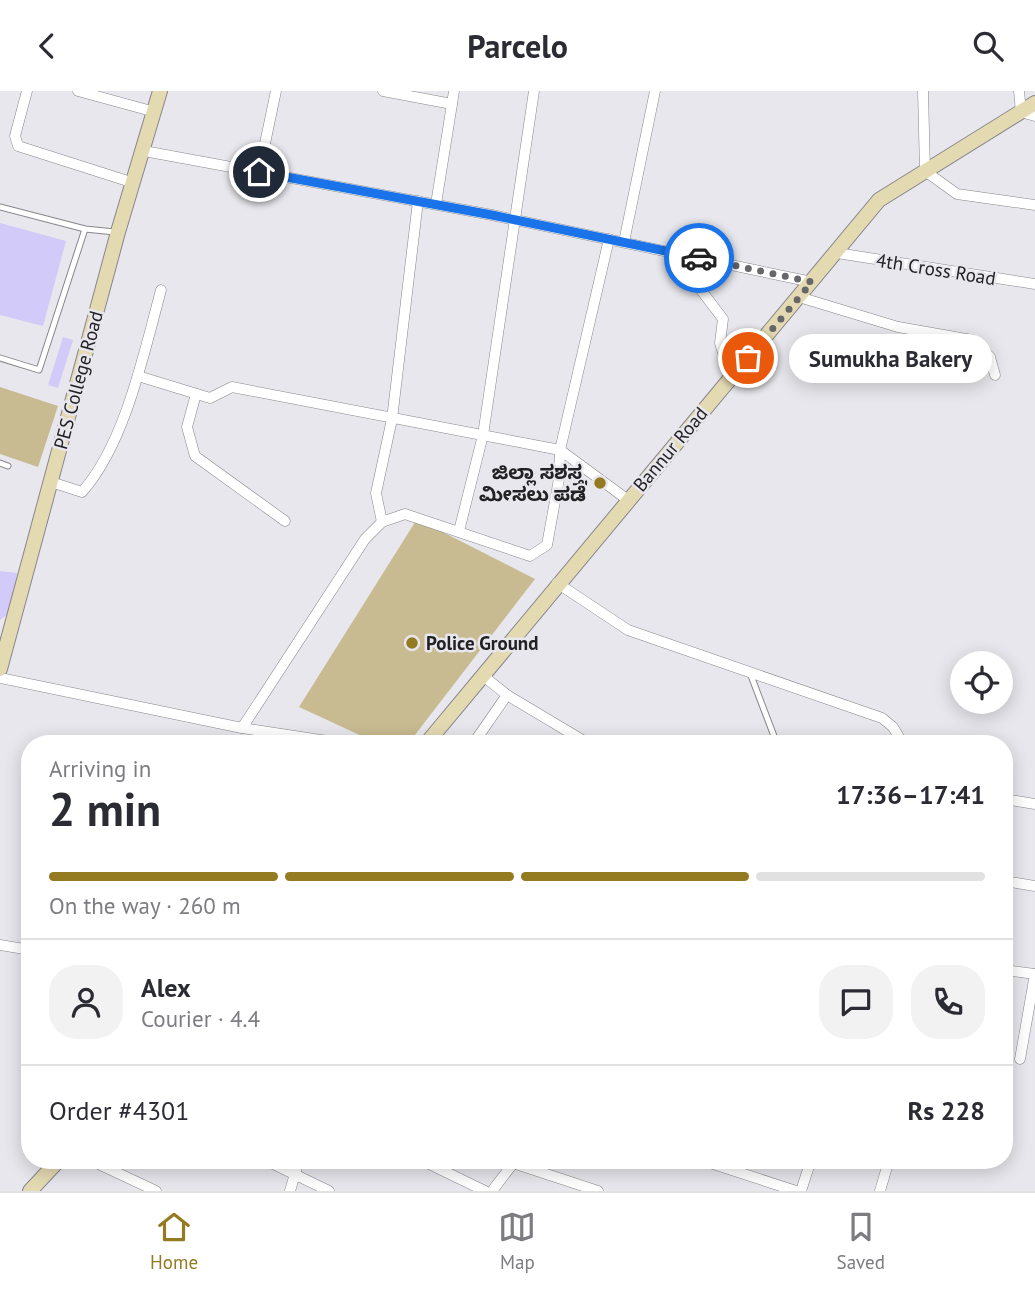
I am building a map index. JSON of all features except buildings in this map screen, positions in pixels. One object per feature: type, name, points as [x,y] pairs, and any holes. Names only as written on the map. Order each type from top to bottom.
[{"type":"main road","name":"PES College Road","points":[[0,668],[118,232],[160,91]]},
{"type":"main road","name":"Bannur Road","points":[[433,735],[879,200],[925,171],[1028,114],[1035,103]]},
{"type":"main road","points":[[30,1191],[51,1169]]},
{"type":"street","points":[[27,91],[15,136],[18,146],[134,183]]},
{"type":"street","points":[[78,91],[155,112]]},
{"type":"street","points":[[259,172],[276,91]]},
{"type":"street","points":[[383,91],[452,104]]},
{"type":"street","points":[[436,204],[454,91]]},
{"type":"street","points":[[459,531],[483,435],[534,91]]},
{"type":"street","points":[[624,242],[654,91]]},
{"type":"street","points":[[923,91],[925,171],[957,194],[1035,205]]},
{"type":"street","points":[[1019,91],[1028,114]]},
{"type":"street","points":[[144,151],[436,204],[812,282]]},
{"type":"street","points":[[382,522],[376,493],[392,419],[418,201]]},
{"type":"street","points":[[242,728],[365,539],[382,522],[405,514],[530,556],[547,545],[559,479],[560,450],[609,239]]},
{"type":"street","name":"4th Cross Road","points":[[837,253],[1035,284]]},
{"type":"street","points":[[701,290],[723,319],[720,344],[731,378]]},
{"type":"street","points":[[51,482],[82,492],[100,472],[138,376],[161,291]]},
{"type":"street","points":[[799,297],[898,327],[972,340],[990,357],[995,375]]},
{"type":"street","points":[[138,376],[210,398],[232,387],[560,450],[628,500]]},
{"type":"street","points":[[196,394],[187,427],[195,456],[285,521]]},
{"type":"street","points":[[558,583],[628,630],[882,718],[896,735]]},
{"type":"street","points":[[482,675],[507,695],[574,735]]},
{"type":"street","points":[[0,678],[288,735]]},
{"type":"street","points":[[479,735],[507,695]]},
{"type":"street","points":[[1013,800],[1035,804]]},
{"type":"street","points":[[1013,882],[1035,886]]},
{"type":"street","points":[[0,945],[21,948]]},
{"type":"street","points":[[1013,971],[1035,974],[1020,1059]]},
{"type":"street","points":[[109,1169],[156,1191]]},
{"type":"street","points":[[284,1169],[328,1191]]},
{"type":"street","points":[[290,1191],[296,1169]]},
{"type":"street","points":[[440,1169],[485,1191]]},
{"type":"street","points":[[492,1191],[509,1169]]},
{"type":"street","points":[[534,1169],[598,1191]]},
{"type":"street","points":[[729,1169],[798,1191],[807,1169]]},
{"type":"street","points":[[880,1191],[886,1169]]},
{"type":"lane","points":[[0,207],[85,229],[118,232]]},
{"type":"lane","points":[[0,358],[39,370],[85,229]]},
{"type":"lane","points":[[0,463],[8,466]]},
{"type":"lane","points":[[751,673],[774,735]]},
{"type":"shaded area","points":[[0,387],[58,406],[38,467],[0,454]]},
{"type":"shaded area","name":"Police Ground","points":[[417,519],[535,579],[415,735],[360,735],[299,707]]},
{"type":"way so far","points":[[699,258],[812,282],[748,358]]},
{"type":"place","name":"Sumukha Bakery","points":[[748,358]]},
{"type":"place","name":"ಜಿಲ್ಲಾ ಸಶಸ್ತ್ರ ಮೀಸಲು ಪಡೆ","points":[[600,483]]},
{"type":"place","name":"Police Ground","points":[[412,643]]},
{"type":"route","points":[[259,172],[492,215],[699,258]]}]
